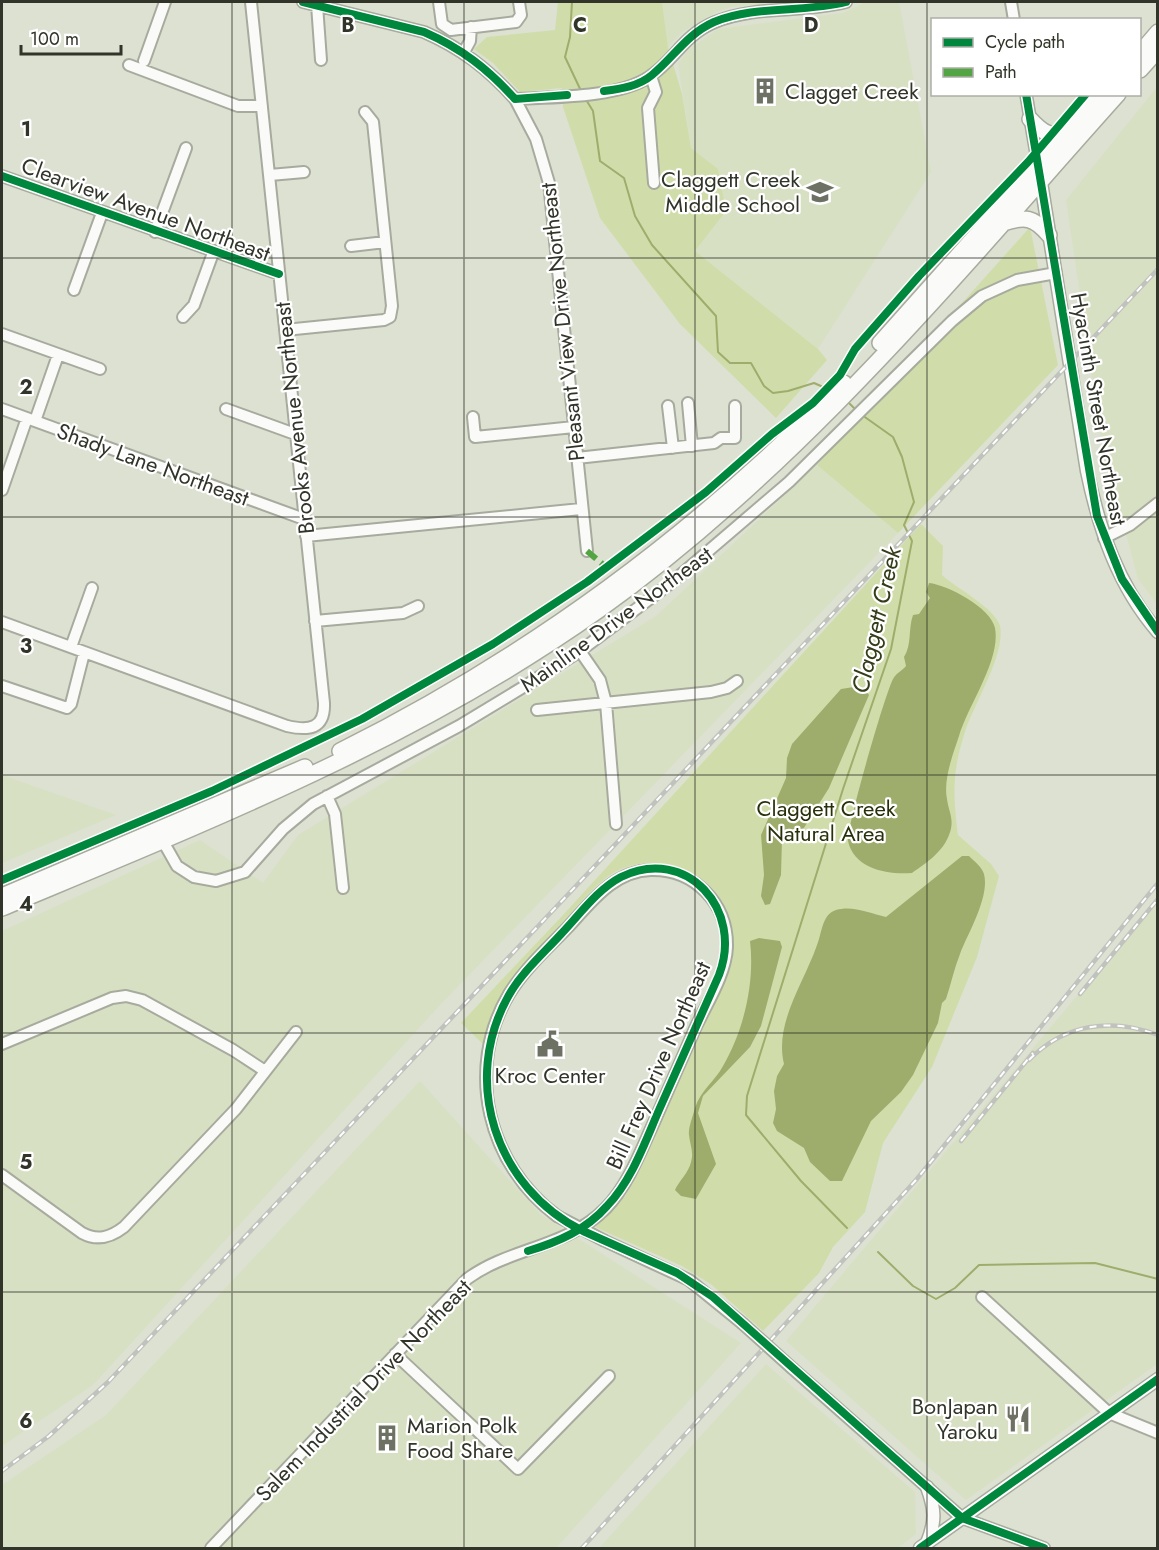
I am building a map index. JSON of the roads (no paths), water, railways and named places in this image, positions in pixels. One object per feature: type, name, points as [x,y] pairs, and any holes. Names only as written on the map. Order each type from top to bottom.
[{"type":"highway","points":[[1141,52],[1158,33]]},
{"type":"highway","points":[[1141,69],[1158,50]]},
{"type":"highway","points":[[2,908],[318,762],[439,699],[536,640],[678,536],[823,412],[854,380],[1003,223],[1069,132],[1100,96]]},
{"type":"highway","points":[[854,380],[1040,173],[1116,96]]},
{"type":"highway","points":[[1030,119],[1040,130],[1051,135],[1069,132]]},
{"type":"highway","points":[[1003,223],[1022,217],[1032,219],[1049,235]]},
{"type":"highway","points":[[2,896],[160,835]]},
{"type":"main road","name":"Hyacinth Street Northeast","points":[[1040,173],[1087,471],[1104,538],[1127,587],[1158,632]]},
{"type":"main road","points":[[923,1546],[1158,1379]]},
{"type":"main road","points":[[923,1546],[934,1526],[935,1512],[927,1487]]},
{"type":"street","points":[[144,61],[165,2]]},
{"type":"street","name":"Brooks Avenue Northeast","points":[[84,652],[287,726],[305,730],[317,726],[324,716],[325,707],[251,2]]},
{"type":"street","name":"Pleasant View Drive Northeast","points":[[303,2],[424,32],[464,52],[499,81],[515,99],[537,139],[549,183],[587,551]]},
{"type":"street","points":[[439,2],[444,28],[451,30],[512,23],[519,20],[519,2]]},
{"type":"street","points":[[515,99],[629,87],[651,76],[680,45],[713,22],[735,16],[846,2]]},
{"type":"street","points":[[1011,2],[1014,18]]},
{"type":"street","points":[[317,5],[321,60]]},
{"type":"street","points":[[464,52],[470,41],[471,27]]},
{"type":"street","points":[[129,65],[238,105],[262,106]]},
{"type":"street","points":[[651,76],[656,92],[648,108],[654,183]]},
{"type":"street","points":[[1026,96],[1040,173]]},
{"type":"street","points":[[285,330],[384,320],[390,317],[392,306],[372,122],[365,112]]},
{"type":"street","points":[[155,232],[186,148]]},
{"type":"street","points":[[270,175],[304,172]]},
{"type":"street","name":"Clearview Avenue Northeast","points":[[2,176],[213,253],[279,274]]},
{"type":"street","points":[[74,290],[102,213]]},
{"type":"street","points":[[351,246],[385,242]]},
{"type":"street","points":[[183,317],[194,305],[213,253]]},
{"type":"street","name":"Mainline Drive Northeast","points":[[160,835],[177,866],[187,874],[204,880],[226,880],[244,872],[298,814],[327,796],[459,726],[580,651],[719,544],[853,420],[952,321],[982,296],[1017,280],[1056,273]]},
{"type":"street","points":[[2,334],[100,369]]},
{"type":"street","points":[[2,490],[58,355]]},
{"type":"street","points":[[688,403],[692,446]]},
{"type":"street","points":[[668,406],[673,448]]},
{"type":"street","points":[[577,458],[714,443],[722,438],[737,436],[735,406]]},
{"type":"street","name":"Shady Lane Northeast","points":[[2,409],[304,519]]},
{"type":"street","points":[[226,409],[295,434]]},
{"type":"street","points":[[473,417],[475,437],[574,427]]},
{"type":"street","points":[[1104,538],[1130,525],[1158,503]]},
{"type":"street","points":[[306,536],[581,509]]},
{"type":"street","points":[[71,647],[92,588]]},
{"type":"street","points":[[315,621],[403,613],[418,606]]},
{"type":"street","points":[[2,622],[84,652],[68,708],[2,686]]},
{"type":"street","points":[[580,651],[600,680],[606,703],[616,824]]},
{"type":"street","points":[[537,710],[719,691],[736,681]]},
{"type":"street","points":[[327,796],[335,814],[343,888]]},
{"type":"street","name":"Bill Frey Drive Northeast","points":[[528,1251],[572,1234],[597,1216],[619,1193],[632,1171],[719,975],[727,950],[723,919],[709,894],[683,876],[649,870],[637,871],[612,883],[521,978],[503,1007],[493,1032],[486,1078],[489,1110],[498,1141],[511,1168],[523,1184],[557,1216],[605,1241],[689,1280],[742,1323],[962,1518]]},
{"type":"street","points":[[2,1044],[112,998],[126,996],[142,1000],[233,1050],[265,1071]]},
{"type":"street","points":[[2,1175],[81,1233],[94,1237],[109,1237],[124,1227],[230,1116],[296,1032]]},
{"type":"street","name":"Salem Industrial Drive Northeast","points":[[211,1548],[467,1279],[496,1261],[528,1251]]},
{"type":"street","points":[[982,1297],[1109,1413],[1158,1433]]},
{"type":"street","points":[[395,1354],[519,1469],[609,1376]]},
{"type":"street","points":[[962,1518],[1044,1548]]},
{"type":"waterway","name":"Claggett Creek","points":[[572,2],[570,37],[565,57],[582,93]]},
{"type":"waterway","name":"Claggett Creek","points":[[585,98],[593,111],[600,161],[624,178],[635,216],[652,245],[716,316],[718,352],[730,363],[751,363],[764,386],[773,393],[814,383],[830,390]]},
{"type":"waterway","name":"Claggett Creek","points":[[847,401],[856,410]]},
{"type":"waterway","name":"Claggett Creek","points":[[847,1228],[801,1181],[746,1115],[747,1096],[843,789],[891,649],[912,541],[904,525],[914,502],[902,457],[893,437],[862,415]]},
{"type":"waterway","name":"Claggett Creek","points":[[878,1252],[913,1286],[936,1299],[955,1288],[979,1265],[1095,1263],[1158,1279]]},
{"type":"railway","points":[[2,1471],[49,1436],[108,1382],[1158,269]]},
{"type":"railway","points":[[582,1548],[916,1180],[1158,883]]},
{"type":"railway","points":[[1080,994],[1158,899]]},
{"type":"railway","points":[[1029,1060],[1057,1038],[1089,1027],[1123,1026],[1158,1035]]},
{"type":"railway","points":[[961,1141],[1033,1053]]},
{"type":"place","name":"Clagget Creek","points":[[765,91]]},
{"type":"place","name":"Claggett Creek Middle School","points":[[820,192]]},
{"type":"place","name":"Kroc Center","points":[[550,1044]]},
{"type":"place","name":"BonJapan Yaroku","points":[[1018,1419]]},
{"type":"place","name":"Marion Polk Food Share","points":[[387,1438]]},
{"type":"park label","name":"Claggett Creek Natural Area","points":[[826,820]]}]
